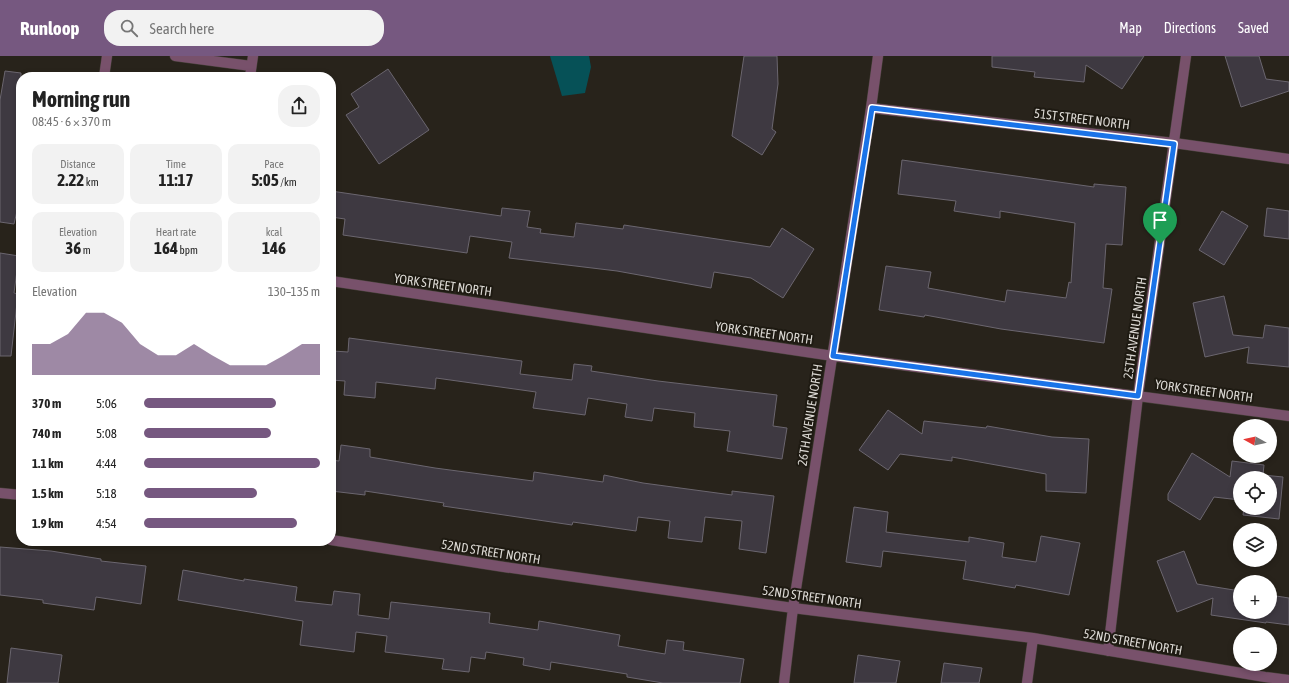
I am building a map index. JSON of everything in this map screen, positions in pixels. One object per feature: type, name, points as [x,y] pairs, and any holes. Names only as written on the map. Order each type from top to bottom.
[{"type":"street","points":[[105,72],[107,56]]},
{"type":"street","points":[[175,56],[251,66]]},
{"type":"street","points":[[250,72],[253,56]]},
{"type":"street","name":"26TH AVENUE NORTH","points":[[784,683],[793,608],[872,108],[878,56]]},
{"type":"street","name":"25TH AVENUE NORTH","points":[[1108,651],[1138,396],[1186,56]]},
{"type":"street","name":"51ST STREET NORTH","points":[[872,108],[1289,159]]},
{"type":"street","name":"YORK STREET NORTH","points":[[336,282],[833,356],[1289,416]]},
{"type":"street","points":[[0,493],[16,495]]},
{"type":"street","name":"52ND STREET NORTH","points":[[336,541],[504,567],[793,608],[1033,638],[1264,680],[1289,680]]},
{"type":"street","points":[[1027,683],[1033,638]]},
{"type":"water","points":[[550,56],[589,56],[591,67],[585,93],[562,96]]},
{"type":"building","points":[[744,56],[777,56],[778,84],[772,129],[776,132],[762,155],[732,136]]},
{"type":"building","points":[[992,56],[1144,56],[1122,89],[1086,65],[1084,82],[1034,77],[1035,72],[992,67]]},
{"type":"building","points":[[1225,56],[1259,56],[1266,79],[1289,82],[1289,91],[1241,107]]},
{"type":"building","points":[[388,69],[429,130],[379,164],[346,115],[359,107],[351,94]]},
{"type":"building","points":[[5,71],[16,72],[16,215],[14,224],[0,222],[0,100]]},
{"type":"building","points":[[902,160],[1094,187],[1094,184],[1126,187],[1122,245],[1106,244],[1103,288],[1112,289],[1104,343],[1001,329],[925,315],[924,317],[879,310],[886,266],[931,272],[928,288],[1005,302],[1007,290],[1066,298],[1069,282],[1071,283],[1075,223],[1000,211],[1000,218],[954,211],[956,201],[898,194]]},
{"type":"building","points":[[336,192],[501,216],[502,208],[530,211],[527,227],[541,229],[540,233],[574,237],[576,223],[623,229],[624,225],[770,247],[782,228],[814,249],[783,298],[751,278],[714,272],[711,288],[617,271],[509,258],[512,242],[470,236],[467,253],[343,235],[345,219],[336,218]]},
{"type":"building","points":[[1267,208],[1289,211],[1289,239],[1264,236]]},
{"type":"building","points":[[1222,211],[1248,226],[1224,265],[1199,250]]},
{"type":"building","points":[[0,253],[16,256],[16,278],[14,293],[16,294],[16,312],[11,356],[0,356]]},
{"type":"building","points":[[1224,296],[1233,335],[1263,338],[1265,325],[1289,328],[1289,367],[1247,363],[1249,347],[1205,357],[1193,303]]},
{"type":"building","points":[[349,338],[522,361],[520,374],[572,380],[574,364],[592,366],[591,371],[658,381],[777,395],[773,426],[787,428],[782,459],[727,451],[730,431],[694,427],[695,413],[654,408],[652,421],[625,417],[627,404],[588,398],[585,415],[533,408],[536,392],[436,378],[435,389],[376,382],[375,398],[344,395],[345,381],[336,380],[336,351],[348,352]]},
{"type":"building","points":[[888,410],[922,434],[924,421],[986,428],[987,426],[1052,437],[1089,439],[1086,493],[1046,491],[1046,474],[952,457],[952,461],[900,454],[888,470],[859,450]]},
{"type":"building","points":[[341,445],[370,449],[370,457],[435,468],[533,481],[534,472],[603,482],[604,475],[643,483],[732,495],[732,491],[774,496],[766,553],[739,549],[742,521],[705,517],[702,542],[668,538],[670,521],[638,517],[636,531],[573,522],[572,525],[443,506],[444,503],[365,491],[365,495],[336,492],[336,461],[339,461]]},
{"type":"building","points":[[1192,453],[1230,477],[1232,461],[1233,463],[1264,465],[1263,471],[1233,471],[1233,499],[1214,497],[1200,520],[1168,500],[1168,494]]},
{"type":"building","points":[[1277,476],[1283,477],[1279,519],[1243,515],[1277,515]]},
{"type":"building","points":[[854,507],[888,512],[886,532],[969,542],[969,537],[1004,543],[1002,557],[1036,562],[1041,536],[1080,543],[1069,595],[1016,585],[1015,588],[963,579],[966,561],[883,551],[881,567],[846,562]]},
{"type":"building","points":[[0,547],[51,551],[101,559],[101,561],[146,566],[141,604],[96,597],[94,610],[43,603],[43,600],[0,595]]},
{"type":"building","points":[[1184,551],[1197,584],[1233,590],[1233,618],[1211,615],[1213,598],[1177,612],[1157,561]]},
{"type":"building","points":[[183,570],[244,581],[244,579],[297,587],[295,601],[332,605],[334,591],[360,594],[358,615],[389,619],[391,602],[490,613],[489,623],[538,630],[539,621],[620,635],[618,646],[665,654],[667,640],[684,642],[683,650],[744,659],[740,683],[663,683],[627,677],[627,674],[551,662],[550,670],[523,665],[524,658],[486,652],[485,659],[471,657],[469,672],[442,669],[444,659],[385,652],[387,636],[356,632],[354,652],[300,645],[303,621],[178,600]]},
{"type":"building","points":[[1277,596],[1289,598],[1289,625],[1238,619],[1277,619]]},
{"type":"building","points":[[11,648],[62,655],[58,683],[7,683]]},
{"type":"building","points":[[858,655],[900,661],[896,683],[854,683]]},
{"type":"building","points":[[944,663],[982,668],[979,683],[941,683]]},
{"type":"route","points":[[872,108],[1174,144],[1160,244],[1138,396],[833,356],[872,108]]}]
